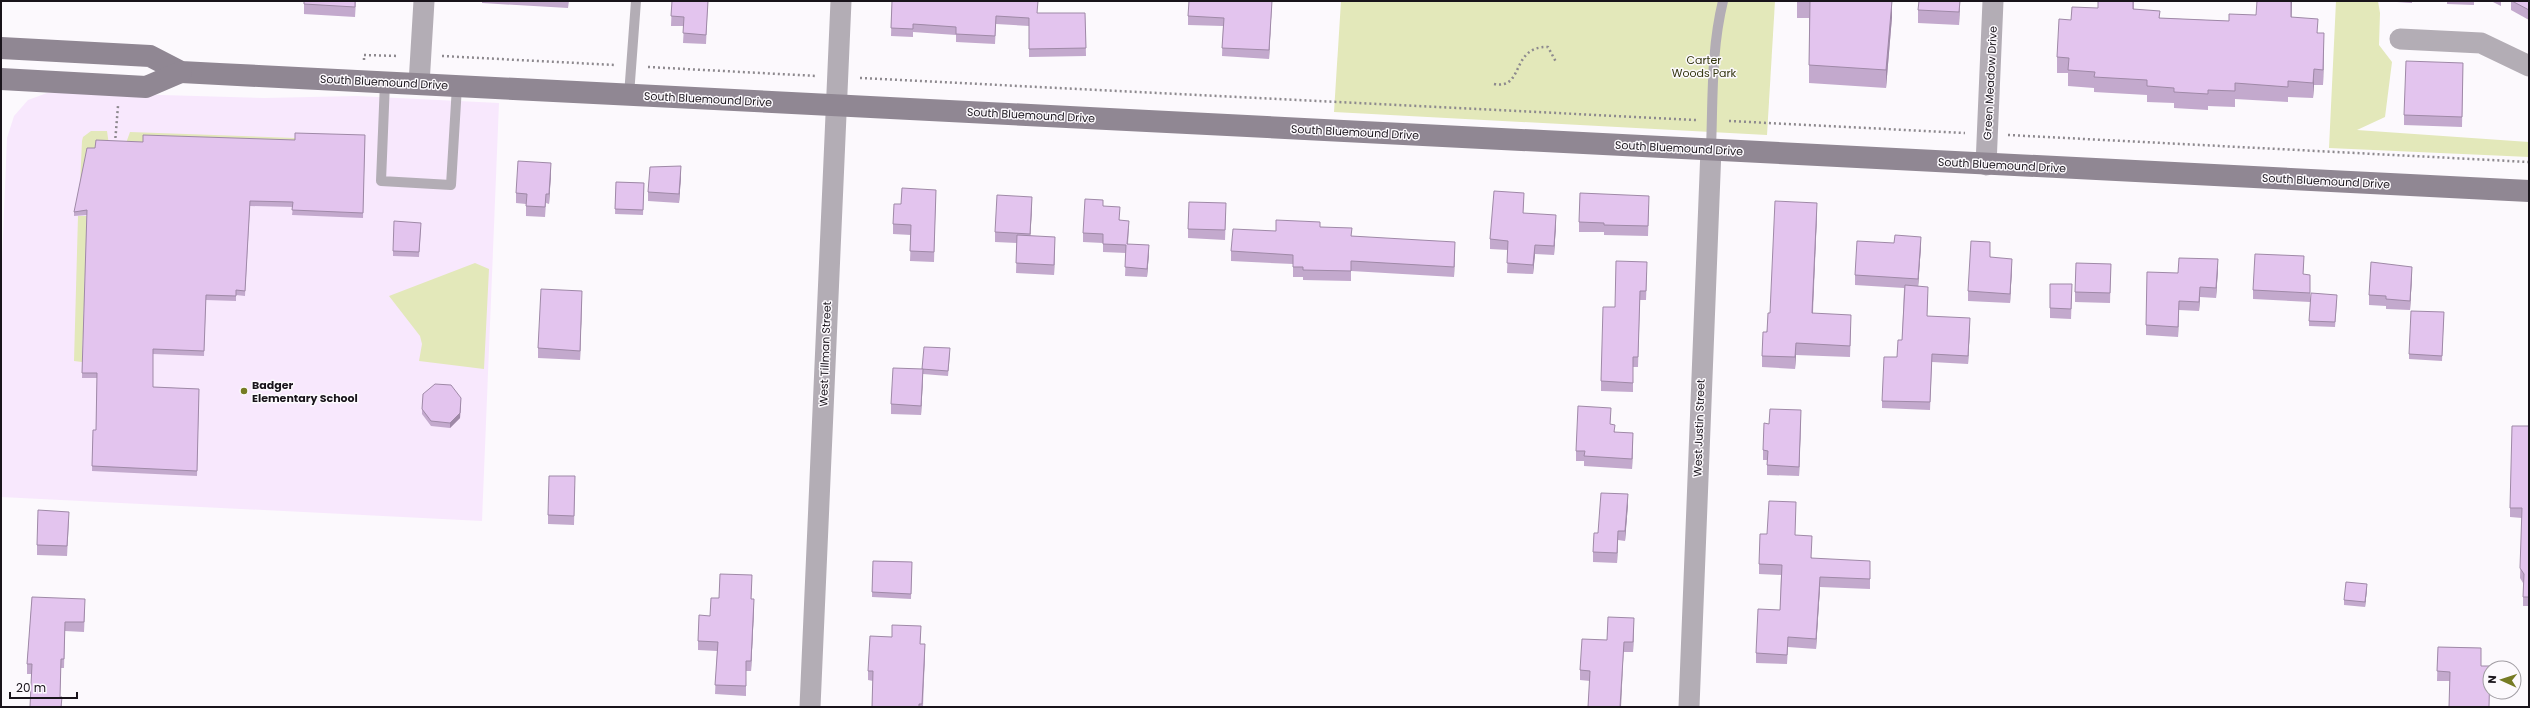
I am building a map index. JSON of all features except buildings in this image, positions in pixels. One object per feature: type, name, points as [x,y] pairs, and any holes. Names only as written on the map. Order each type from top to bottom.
[{"type":"main road","name":"South Bluemound Drive","points":[[1,48],[150,56],[181,72],[2529,191]]},
{"type":"main road","name":"South Bluemound Drive","points":[[1,79],[146,86],[181,72]]},
{"type":"street","points":[[419,84],[424,1]]},
{"type":"street","name":"West Tillman Street","points":[[810,707],[841,1]]},
{"type":"street","name":"Green Meadow Drive","points":[[1986,164],[1993,1]]},
{"type":"street","points":[[2400,39],[2481,43],[2529,66]]},
{"type":"street","name":"West Justin Street","points":[[1689,707],[1711,149]]},
{"type":"lane","points":[[629,95],[636,1]]},
{"type":"lane","points":[[1711,149],[1714,53],[1723,1]]},
{"type":"lane","points":[[385,82],[381,181],[397,182],[451,185],[457,86]]},
{"type":"path","points":[[1494,84],[1501,85],[1510,82],[1522,58],[1527,52],[1539,46],[1548,47],[1556,62]]},
{"type":"path","points":[[364,62],[364,55],[396,56]]},
{"type":"path","points":[[440,56],[2529,162]]},
{"type":"path","points":[[115,146],[118,109]]},
{"type":"shaded area","name":"Badger Elementary School","points":[[59,92],[264,98],[357,96],[499,103],[482,521],[1,497],[1,285],[7,138],[14,116],[28,100],[47,93]]},
{"type":"green space","name":"Carter Woods Park","points":[[1341,1],[1775,1],[1767,135],[1334,112]]},
{"type":"green space","points":[[2336,1],[2378,1],[2380,13],[2379,45],[2392,62],[2385,117],[2357,130],[2529,142],[2529,157],[2329,148]]},
{"type":"green space","points":[[91,131],[107,131],[109,145],[95,153],[80,186],[82,141],[83,137]]},
{"type":"green space","points":[[130,132],[295,138],[295,145],[125,146]]},
{"type":"green space","points":[[78,216],[87,216],[82,362],[74,361]]},
{"type":"green space","points":[[475,263],[489,269],[484,369],[419,361],[422,344],[420,336],[389,296]]},
{"type":"place","name":"Badger Elementary School","points":[[244,391]]}]
